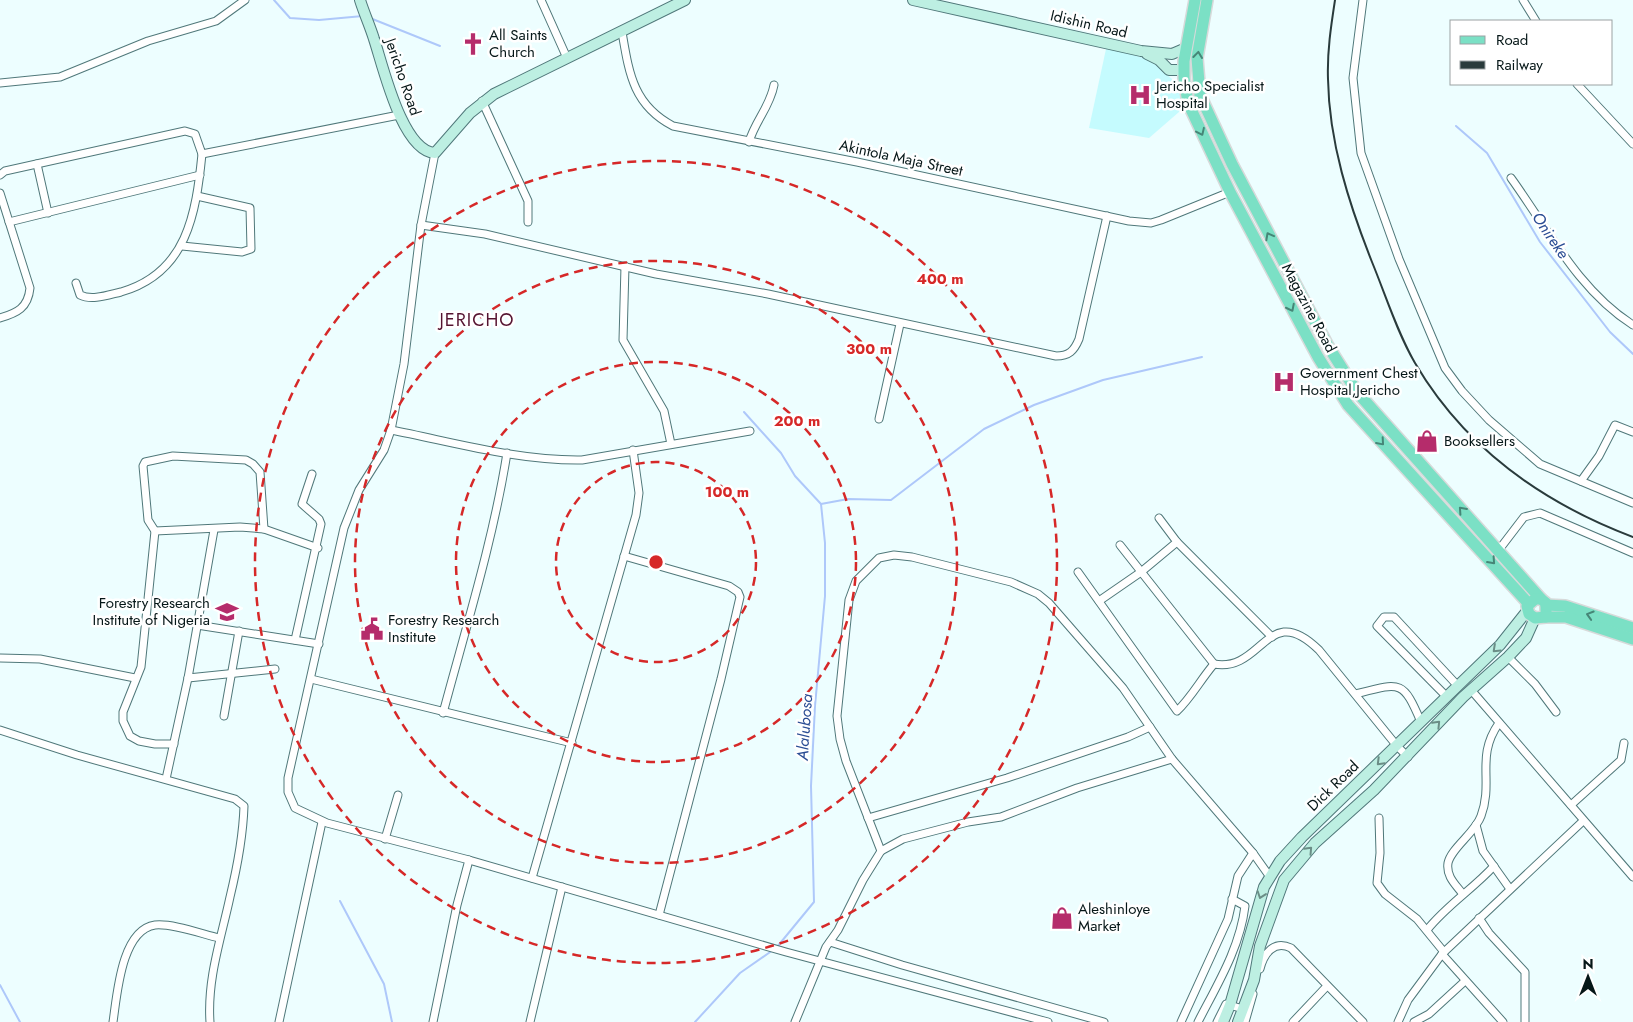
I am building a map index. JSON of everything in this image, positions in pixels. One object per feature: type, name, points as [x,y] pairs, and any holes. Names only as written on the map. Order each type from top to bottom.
[{"type":"main road","name":"Jericho Road","points":[[360,0],[399,115],[414,139],[426,150],[435,153]]},
{"type":"main road","points":[[435,153],[482,101],[685,0]]},
{"type":"main road","name":"Idishin Road","points":[[913,0],[1142,51]]},
{"type":"main road","name":"Magazine Road","points":[[1195,0],[1184,70],[1185,86],[1191,111],[1230,192],[1318,357],[1348,405],[1537,609]]},
{"type":"main road","name":"Magazine Road","points":[[1207,0],[1197,58],[1200,95],[1232,164],[1294,283],[1350,382],[1498,551],[1537,609]]},
{"type":"main road","points":[[1142,51],[1172,54],[1186,48]]},
{"type":"main road","points":[[1142,51],[1159,60],[1169,70],[1184,70]]},
{"type":"main road","points":[[1282,288],[1294,283]]},
{"type":"main road","points":[[1537,609],[1565,606],[1633,628]]},
{"type":"main road","points":[[1537,609],[1633,639]]},
{"type":"main road","name":"Dick Road","points":[[1238,1022],[1254,980],[1260,946],[1284,880],[1315,843],[1374,790],[1526,638],[1537,609]]},
{"type":"main road","name":"Dick Road","points":[[1223,1022],[1230,1005],[1255,914],[1270,877],[1289,850],[1397,746],[1456,685],[1537,609]]},
{"type":"street","points":[[0,83],[60,77],[148,41],[216,21],[246,0]]},
{"type":"street","points":[[540,0],[567,58]]},
{"type":"street","points":[[1363,0],[1353,78],[1360,152],[1399,259],[1446,368],[1462,391],[1502,432],[1540,464],[1633,503]]},
{"type":"street","points":[[1523,0],[1535,20]]},
{"type":"street","name":"Akintola Maja Street","points":[[622,32],[627,64],[635,88],[648,109],[674,126],[749,142],[815,153],[1129,222],[1151,223],[1230,192]]},
{"type":"street","points":[[749,142],[756,124],[768,106],[774,85]]},
{"type":"street","points":[[1578,85],[1633,144]]},
{"type":"street","points":[[482,101],[527,197],[528,222]]},
{"type":"street","points":[[202,154],[399,115]]},
{"type":"street","points":[[0,175],[5,171],[188,130],[195,134],[202,154],[200,175],[197,196],[182,246],[160,273],[128,290],[85,298],[80,295],[76,283]]},
{"type":"street","points":[[435,153],[421,225],[404,364],[391,430],[384,450],[359,490],[351,508],[288,786],[290,798],[295,808],[322,822],[469,860],[659,915],[1048,1022]]},
{"type":"street","points":[[37,164],[48,213]]},
{"type":"street","points":[[9,222],[200,175]]},
{"type":"street","points":[[1511,178],[1566,260],[1609,307],[1633,325]]},
{"type":"street","points":[[0,193],[30,288],[27,301],[19,312],[0,318]]},
{"type":"street","points":[[182,246],[242,252],[251,249],[250,208],[197,196]]},
{"type":"street","points":[[421,225],[486,234],[625,266],[768,294],[1042,354],[1063,356],[1075,348],[1083,326],[1107,216]]},
{"type":"street","points":[[625,266],[623,340],[664,411],[671,444]]},
{"type":"street","points":[[879,419],[900,324]]},
{"type":"street","points":[[1581,481],[1599,456],[1615,425],[1633,432]]},
{"type":"street","points":[[391,430],[544,459],[582,460],[750,431]]},
{"type":"street","points":[[532,878],[636,515],[640,493],[633,450]]},
{"type":"street","points":[[443,713],[484,560],[507,453]]},
{"type":"street","points":[[174,744],[155,744],[139,741],[130,736],[126,730],[123,712],[141,667],[155,531],[148,520],[143,466],[145,462],[152,459],[174,456],[246,460],[253,464],[260,472],[264,529]]},
{"type":"street","points":[[295,640],[318,548],[321,524],[319,519],[302,504],[312,474]]},
{"type":"street","points":[[1498,551],[1524,517],[1540,513],[1633,553]]},
{"type":"street","points":[[1159,518],[1177,542],[1272,637]]},
{"type":"street","points":[[155,531],[264,529],[318,548]]},
{"type":"street","points":[[166,779],[188,678],[214,530]]},
{"type":"street","points":[[1098,601],[1141,572],[1177,542]]},
{"type":"street","points":[[1120,545],[1214,664]]},
{"type":"street","points":[[624,556],[722,583],[733,588],[740,597],[725,663],[659,915]]},
{"type":"street","points":[[881,852],[846,761],[840,739],[837,716],[849,600],[856,581],[879,558],[894,556],[912,557],[984,574],[1038,594],[1072,628],[1123,688],[1172,759],[1253,853],[1270,877]]},
{"type":"street","points":[[1078,572],[1177,712],[1186,703],[1194,688],[1214,664]]},
{"type":"street","points":[[1446,696],[1377,626],[1384,617],[1394,617],[1456,685]]},
{"type":"street","points":[[197,625],[319,644]]},
{"type":"street","points":[[1214,664],[1232,664],[1257,650],[1281,632],[1292,631],[1306,637],[1356,694],[1397,746],[1408,756]]},
{"type":"street","points":[[224,716],[240,632]]},
{"type":"street","points":[[1508,657],[1535,684],[1556,712]]},
{"type":"street","points":[[0,658],[40,659],[135,678]]},
{"type":"street","points":[[188,678],[275,669]]},
{"type":"street","points":[[311,679],[443,713],[572,743]]},
{"type":"street","points":[[1356,694],[1385,687],[1400,688],[1409,694],[1421,722]]},
{"type":"street","points":[[1472,690],[1633,877]]},
{"type":"street","points":[[1462,893],[1450,877],[1448,865],[1452,853],[1466,840],[1481,818],[1486,796],[1488,742],[1499,723]]},
{"type":"street","points":[[868,818],[1016,775],[1128,737],[1150,726]]},
{"type":"street","points":[[0,730],[77,755],[235,799],[244,806],[239,853],[230,899],[219,938],[210,992],[210,1022]]},
{"type":"street","points":[[1571,804],[1621,760],[1624,743]]},
{"type":"street","points":[[795,1022],[826,947],[863,880],[881,852],[903,839],[968,822],[1008,815],[1077,788],[1172,759]]},
{"type":"street","points":[[385,839],[398,795]]},
{"type":"street","points":[[1379,818],[1380,853],[1377,883],[1385,894],[1406,909],[1427,930],[1465,980],[1503,1022]]},
{"type":"street","points":[[1398,1022],[1408,1000],[1443,953],[1583,821]]},
{"type":"street","points":[[279,1022],[322,822]]},
{"type":"street","points":[[1476,825],[1483,851],[1510,889]]},
{"type":"street","points":[[1181,1022],[1228,919],[1238,876],[1253,853]]},
{"type":"street","points":[[433,1022],[457,905],[469,860]]},
{"type":"street","points":[[1427,930],[1462,893],[1480,881],[1494,866]]},
{"type":"street","points":[[530,1022],[562,887]]},
{"type":"street","points":[[1198,1022],[1234,948],[1241,926],[1245,906],[1232,899]]},
{"type":"street","points":[[1479,918],[1489,933],[1525,972],[1525,1022]]},
{"type":"street","points":[[113,1022],[124,962],[131,944],[140,932],[156,925],[219,938]]},
{"type":"street","points":[[830,942],[902,966],[1104,1022]]},
{"type":"street","points":[[1245,1022],[1265,954],[1272,947],[1286,946],[1291,948],[1362,1022]]},
{"type":"street","points":[[1414,1022],[1429,1014],[1465,980]]},
{"type":"street","points":[[1293,1022],[1327,986]]},
{"type":"street","points":[[1217,1022],[1226,1004],[1243,1009]]},
{"type":"shaded area","name":"Jericho Specialist Hospital","points":[[1106,49],[1118,50],[1150,60],[1180,86],[1187,105],[1149,138],[1089,128]]},
{"type":"waterway","points":[[274,0],[290,18],[319,20],[363,16]]},
{"type":"waterway","points":[[370,18],[440,46]]},
{"type":"waterway","name":"Onireke","points":[[1456,126],[1487,153],[1540,242],[1610,332],[1633,354]]},
{"type":"waterway","points":[[821,504],[848,499],[891,500],[984,429],[1034,405],[1103,380],[1202,357]]},
{"type":"waterway","name":"Alalubosa","points":[[744,412],[781,453],[795,476],[821,504],[825,543],[825,596],[815,706],[811,786],[814,902],[777,947]]},
{"type":"waterway","points":[[340,901],[384,984],[392,1022]]},
{"type":"waterway","name":"Alalubosa","points":[[695,1022],[740,973],[773,950]]},
{"type":"waterway","points":[[0,985],[20,1022]]},
{"type":"railway","points":[[1335,0],[1328,69],[1329,103],[1336,149],[1348,195],[1364,240],[1397,326],[1415,363],[1435,393],[1458,421],[1482,446],[1509,469],[1568,507],[1633,537]]},
{"type":"place","name":"All Saints Church","points":[[473,44]]},
{"type":"place","name":"Jericho Specialist Hospital","points":[[1140,95]]},
{"type":"place","name":"Government Chest Hospital,Jericho","points":[[1284,382]]},
{"type":"place","name":"Booksellers","points":[[1427,441]]},
{"type":"place","name":"Forestry Research Institute of Nigeria","points":[[227,612]]},
{"type":"place","name":"Forestry Research Institute","points":[[372,629]]},
{"type":"place","name":"Aleshinloye Market","points":[[1062,918]]},
{"type":"district","name":"JERICHO","points":[[477,320]]}]
